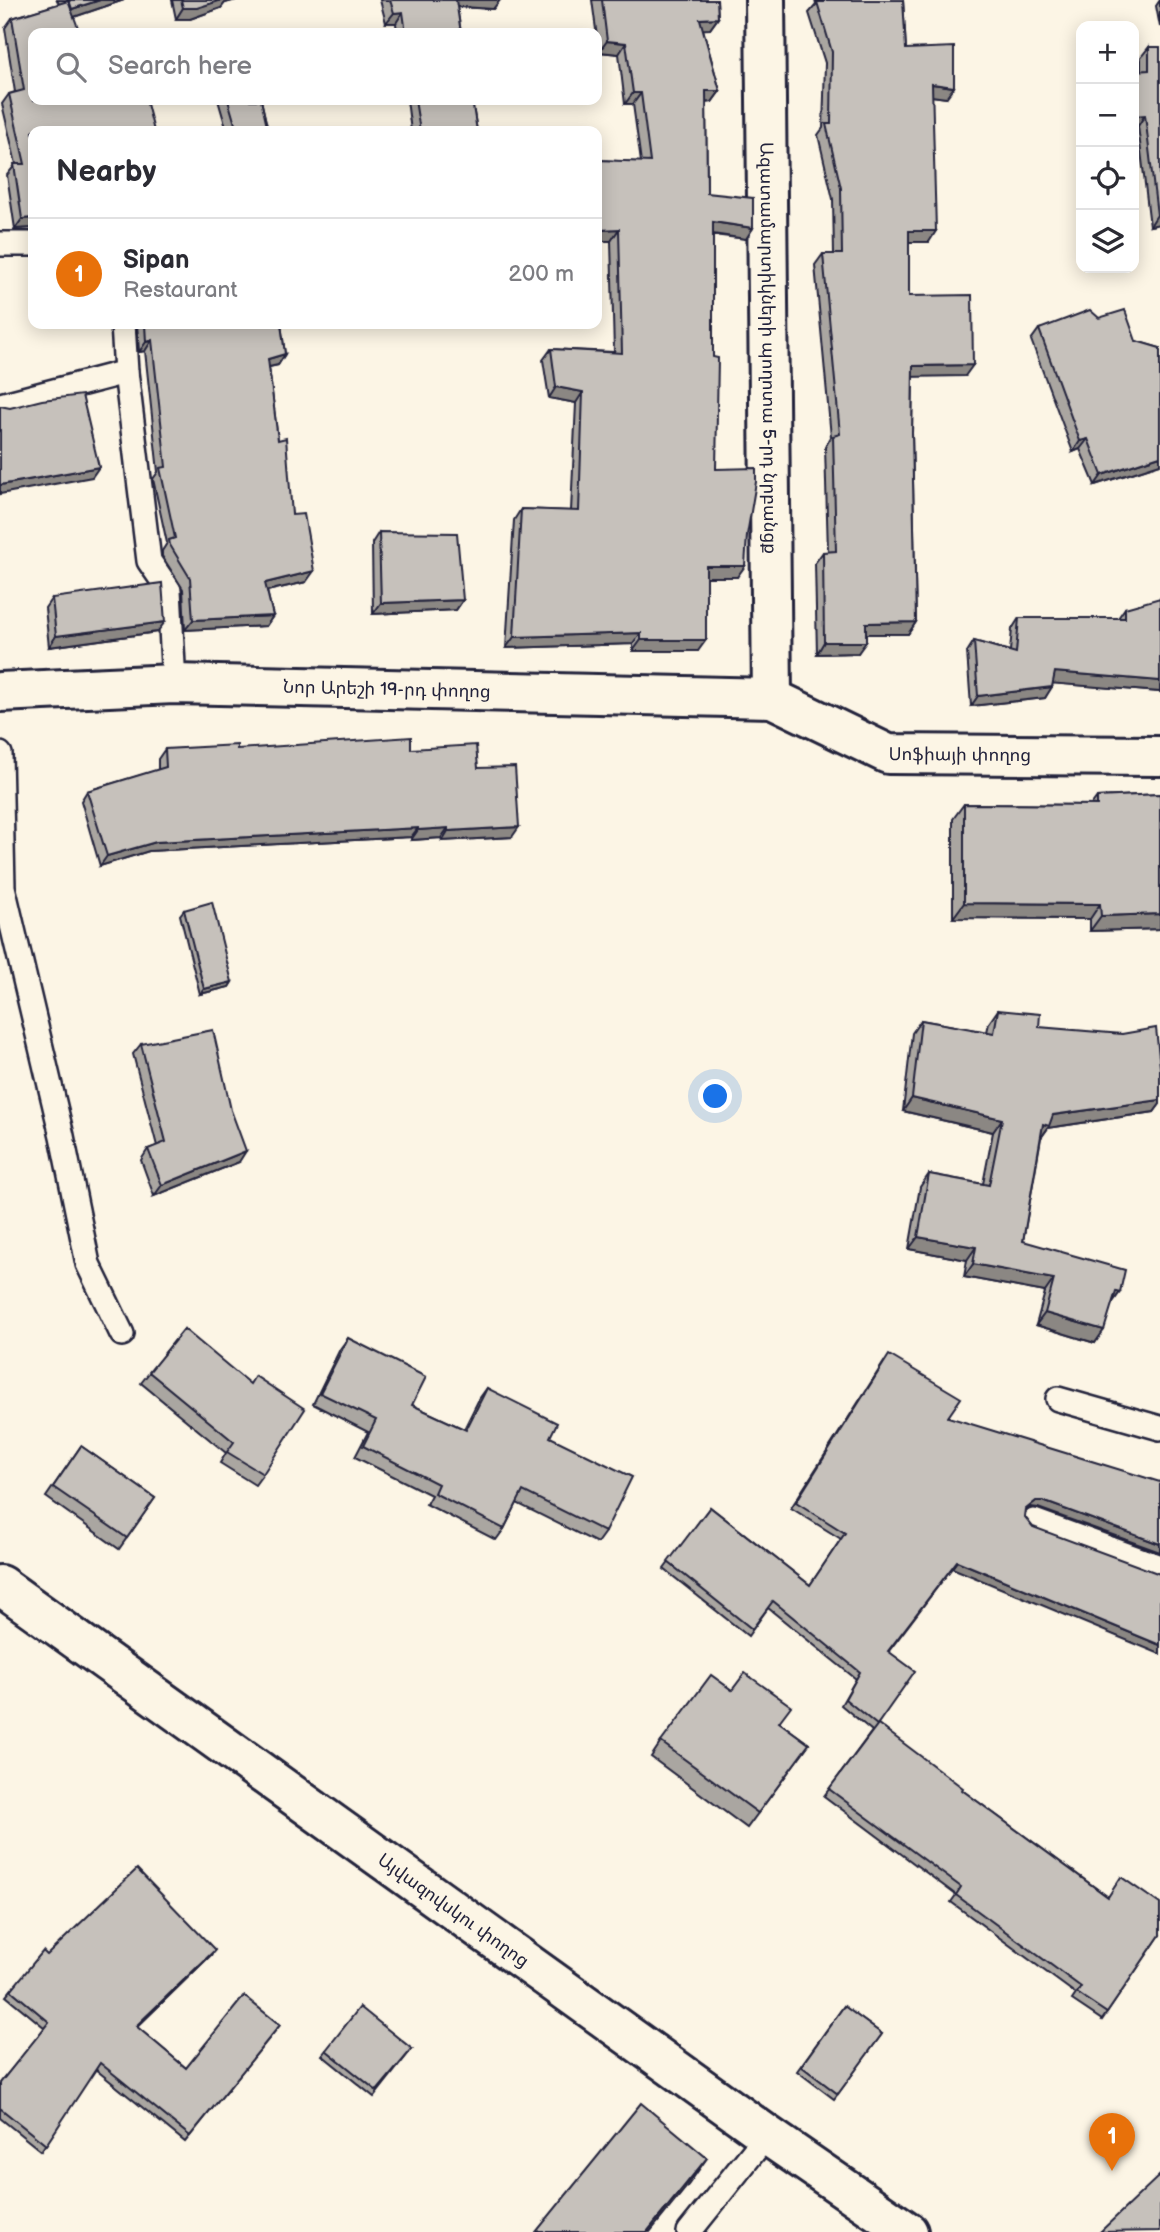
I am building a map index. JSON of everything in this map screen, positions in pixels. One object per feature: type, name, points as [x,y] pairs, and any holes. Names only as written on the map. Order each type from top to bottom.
[{"type":"street","name":"Ազատամարտիկների պողոտա 5-րդ նրբանցք","points":[[765,0],[772,698]]},
{"type":"street","name":"Նոր Արեշի 19-րդ փողոց","points":[[0,692],[174,684],[772,698]]},
{"type":"street","name":"Սոֆիայի փողոց","points":[[772,698],[888,754],[1160,756]]},
{"type":"street","name":"Այվազովսկու փողոց","points":[[0,1585],[767,2135],[908,2232]]},
{"type":"lane","points":[[0,244],[28,244]]},
{"type":"lane","points":[[123,329],[125,372],[149,561],[169,590],[174,684]]},
{"type":"lane","points":[[0,405],[125,372]]},
{"type":"lane","points":[[0,754],[3,887],[62,1136],[88,1264],[122,1334]]},
{"type":"lane","points":[[1058,1399],[1160,1427]]},
{"type":"lane","points":[[1034,1521],[1160,1567]]},
{"type":"lane","points":[[689,2232],[767,2135]]},
{"type":"building","points":[[69,0],[100,0],[72,9]]},
{"type":"building","points":[[181,0],[222,0],[197,8],[183,8]]},
{"type":"building","points":[[390,0],[456,0],[460,28],[405,28],[403,12],[394,13]]},
{"type":"building","points":[[602,0],[717,0],[718,18],[700,19],[720,91],[706,91],[707,193],[753,198],[753,228],[713,222],[713,357],[718,358],[716,469],[756,468],[756,482],[745,566],[706,566],[706,640],[641,640],[641,633],[514,637],[521,509],[579,511],[583,392],[556,387],[551,349],[622,353],[619,229],[602,230],[602,160],[650,162],[641,93],[633,93],[626,43],[607,41]]},
{"type":"building","points":[[903,0],[906,49],[954,47],[954,87],[932,84],[936,231],[909,231],[909,296],[972,295],[973,365],[913,366],[916,622],[866,623],[866,642],[824,642],[823,552],[836,551],[833,436],[840,434],[823,254],[842,254],[841,188],[826,124],[831,124],[832,52],[817,2]]},
{"type":"building","points":[[68,1],[78,28],[28,28],[28,105],[147,105],[153,126],[28,126],[28,218],[22,219],[14,164],[25,164],[9,94],[24,90],[12,18]]},
{"type":"building","points":[[1149,47],[1160,47],[1160,215],[1157,215],[1145,115],[1139,116],[1139,71],[1149,70]]},
{"type":"building","points":[[229,105],[262,105],[267,126],[236,126]]},
{"type":"building","points":[[416,105],[473,105],[476,126],[419,126]]},
{"type":"building","points":[[1090,310],[1099,318],[1125,310],[1136,341],[1160,348],[1160,456],[1102,475],[1088,439],[1080,441],[1039,329]]},
{"type":"building","points":[[145,329],[282,329],[285,354],[268,359],[278,440],[286,438],[292,515],[304,514],[314,571],[265,583],[273,616],[193,620],[190,578],[169,540],[175,538],[160,468],[166,467],[152,340],[146,342]]},
{"type":"building","points":[[82,395],[99,467],[0,485],[0,406],[10,408],[42,400]]},
{"type":"building","points":[[379,532],[457,533],[463,600],[381,603]]},
{"type":"building","points":[[162,583],[165,622],[56,636],[52,598]]},
{"type":"building","points":[[1160,598],[1160,681],[1055,672],[1052,687],[978,696],[974,641],[1016,653],[1019,618],[1125,618],[1125,608]]},
{"type":"building","points":[[411,737],[411,749],[476,745],[478,768],[515,767],[519,827],[448,831],[448,828],[418,828],[156,842],[107,856],[87,791],[166,767],[165,749],[237,745],[237,749]]},
{"type":"building","points":[[1160,794],[1160,914],[1101,916],[1100,904],[964,903],[964,804],[1097,805],[1097,797]]},
{"type":"building","points":[[212,902],[232,982],[204,989],[184,910]]},
{"type":"building","points":[[998,1010],[1040,1014],[1039,1027],[1122,1034],[1156,1028],[1160,1100],[1053,1115],[1049,1126],[1043,1124],[1023,1241],[1125,1270],[1120,1292],[1116,1291],[1104,1330],[1045,1313],[1054,1279],[973,1264],[976,1247],[918,1237],[929,1174],[989,1185],[1002,1119],[912,1098],[921,1020],[994,1033]]},
{"type":"building","points":[[213,1030],[231,1110],[246,1151],[162,1185],[148,1149],[166,1142],[141,1044]]},
{"type":"building","points":[[184,1329],[250,1384],[255,1376],[305,1409],[263,1474],[227,1452],[234,1442],[149,1372]]},
{"type":"building","points":[[348,1338],[426,1377],[412,1405],[466,1430],[487,1388],[557,1423],[550,1437],[632,1477],[605,1532],[523,1491],[504,1529],[434,1493],[438,1484],[363,1446],[376,1420],[320,1393]]},
{"type":"building","points":[[889,1355],[961,1398],[948,1417],[1160,1482],[1160,1544],[1043,1501],[1036,1501],[1026,1509],[1025,1517],[1033,1527],[1160,1574],[1160,1645],[957,1561],[888,1651],[915,1671],[877,1725],[845,1699],[860,1672],[773,1601],[752,1629],[668,1562],[710,1507],[810,1585],[845,1533],[796,1502]]},
{"type":"building","points":[[81,1446],[155,1498],[127,1538],[53,1487]]},
{"type":"building","points":[[745,1673],[791,1706],[779,1722],[809,1744],[758,1813],[661,1742],[711,1675],[732,1690]]},
{"type":"building","points":[[878,1724],[963,1788],[962,1790],[1108,1897],[1121,1877],[1160,1904],[1160,1935],[1107,2013],[1077,1993],[1081,1987],[956,1895],[961,1887],[829,1789]]},
{"type":"building","points":[[137,1869],[215,1950],[136,2026],[186,2068],[244,1996],[280,2025],[190,2136],[100,2063],[46,2145],[0,2108],[0,2083],[49,2022],[11,1990],[43,1951],[47,1955]]},
{"type":"building","points":[[844,2006],[882,2034],[838,2094],[801,2066]]},
{"type":"building","points":[[360,2007],[412,2049],[377,2091],[326,2050]]},
{"type":"building","points":[[641,2103],[707,2158],[647,2232],[536,2232]]},
{"type":"building","points":[[1160,2175],[1160,2231],[1100,2232]]},
{"type":"place","name":"Sipan","points":[[1112,2171]]}]
